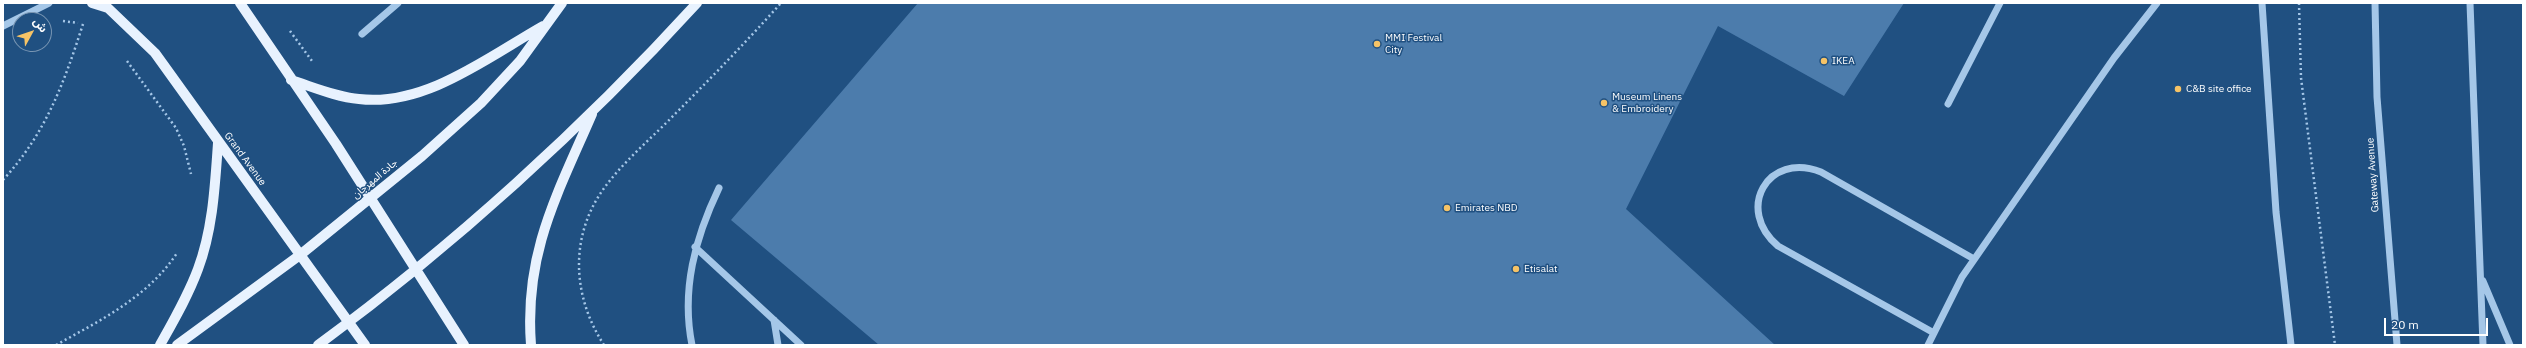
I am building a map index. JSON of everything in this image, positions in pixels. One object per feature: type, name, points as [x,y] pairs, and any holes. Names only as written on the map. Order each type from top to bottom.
[{"type":"main road","name":"Grand Avenue","points":[[92,3],[108,8],[155,53],[218,143],[365,345]]},
{"type":"main road","points":[[240,3],[371,199],[464,345]]},
{"type":"main road","name":"جادة المهرجان","points":[[177,345],[300,255],[371,199],[481,103],[520,61],[562,3]]},
{"type":"main road","points":[[318,345],[416,269],[593,112],[696,3]]},
{"type":"main road","points":[[291,80],[341,96],[377,100],[399,98],[420,93],[440,84],[547,24]]},
{"type":"main road","points":[[531,345],[531,290],[539,244],[593,112]]},
{"type":"main road","points":[[160,345],[189,292],[206,243],[214,192],[218,143]]},
{"type":"street","points":[[3,26],[49,3]]},
{"type":"street","points":[[362,34],[398,3]]},
{"type":"street","points":[[1948,104],[2000,3]]},
{"type":"street","points":[[1928,345],[1962,277],[1974,259],[2114,58],[2157,3]]},
{"type":"street","points":[[2262,3],[2276,212],[2291,345]]},
{"type":"street","name":"Gateway Avenue","points":[[2375,3],[2377,97],[2397,345]]},
{"type":"street","points":[[2470,3],[2483,345]]},
{"type":"street","points":[[1934,333],[1778,246],[1768,237],[1759,220],[1758,200],[1763,188],[1771,177],[1782,170],[1795,166],[1809,167],[1974,259]]},
{"type":"street","points":[[692,345],[688,292],[695,247],[705,217],[719,188]]},
{"type":"street","points":[[695,247],[801,345]]},
{"type":"street","points":[[2480,275],[2510,345]]},
{"type":"street","points":[[774,320],[778,345]]},
{"type":"path","points":[[604,345],[588,315],[578,272],[579,247],[586,219],[600,194],[620,170],[743,45],[781,3]]},
{"type":"path","points":[[2299,3],[2301,78],[2335,345]]},
{"type":"path","points":[[3,180],[19,162],[44,125],[64,84],[83,24],[108,8]]},
{"type":"path","points":[[59,21],[90,26]]},
{"type":"path","points":[[289,29],[312,61],[318,65]]},
{"type":"path","points":[[125,59],[176,128],[184,146],[191,176]]},
{"type":"path","points":[[56,345],[110,315],[143,292],[169,265],[180,249]]},
{"type":"building","points":[[918,3],[1904,3],[1844,96],[1718,26],[1626,209],[1775,345],[879,345],[731,220]]},
{"type":"place","name":"MMI Festival City","points":[[1377,44]]},
{"type":"place","name":"IKEA","points":[[1824,61]]},
{"type":"place","name":"C&B site office","points":[[2178,89]]},
{"type":"place","name":"Museum Linens & Embroidery","points":[[1604,103]]},
{"type":"place","name":"Emirates NBD","points":[[1447,208]]},
{"type":"place","name":"Etisalat","points":[[1516,269]]}]
